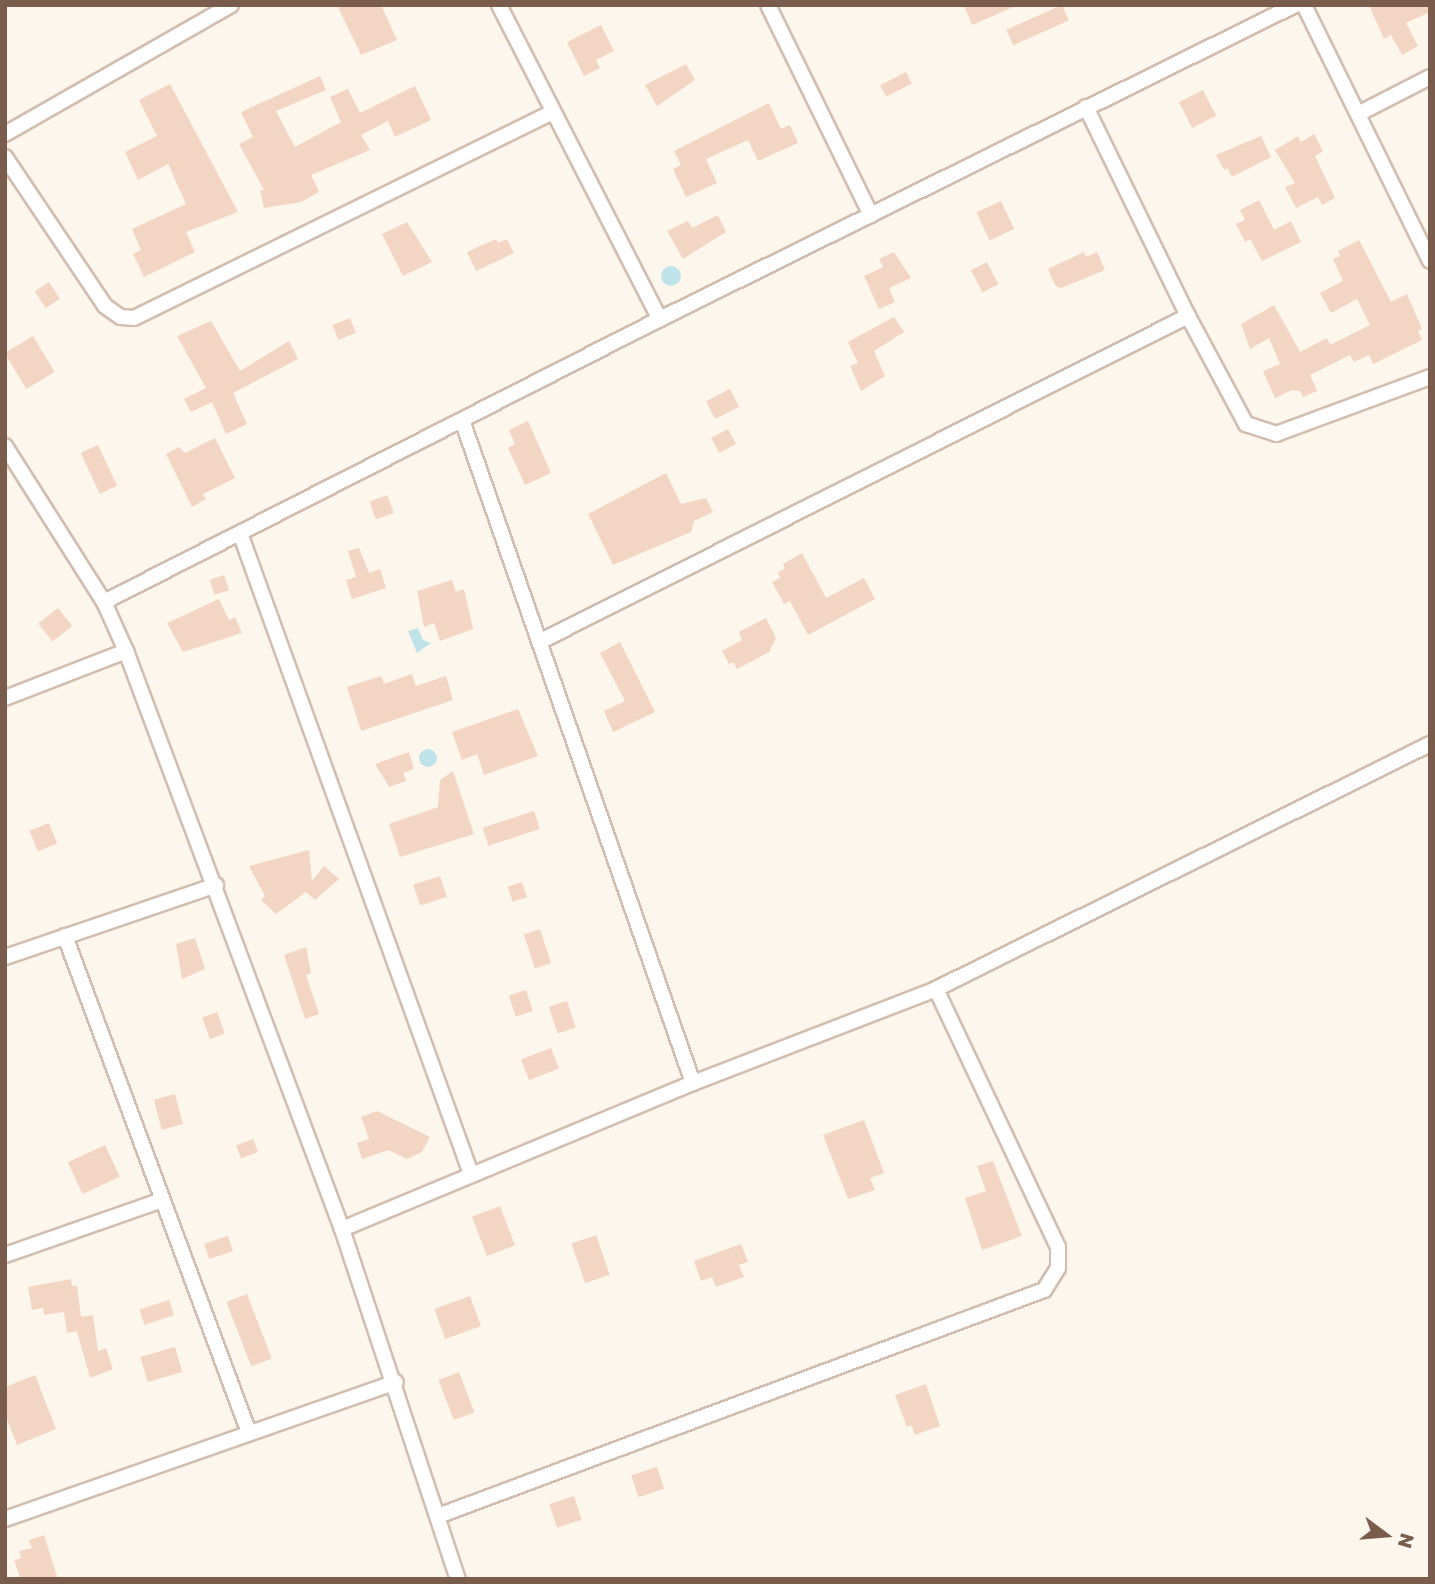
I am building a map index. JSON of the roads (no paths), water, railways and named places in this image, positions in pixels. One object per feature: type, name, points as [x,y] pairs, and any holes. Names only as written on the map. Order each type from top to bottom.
[{"type":"street","points":[[5,134],[231,5]]},
{"type":"street","points":[[499,5],[551,113],[660,319]]},
{"type":"street","points":[[768,5],[871,215]]},
{"type":"street","points":[[104,602],[660,319],[1296,5]]},
{"type":"street","points":[[1304,5],[1430,261]]},
{"type":"street","points":[[1358,114],[1430,77]]},
{"type":"street","points":[[1086,107],[1239,415],[1264,433],[1276,434],[1339,414],[1430,377]]},
{"type":"street","points":[[5,157],[105,306],[121,317],[134,318],[551,113]]},
{"type":"street","points":[[541,642],[1188,316]]},
{"type":"street","points":[[461,421],[541,642],[693,1083]]},
{"type":"street","points":[[5,446],[104,602],[126,652],[216,885],[342,1229],[396,1382],[458,1579]]},
{"type":"street","points":[[240,533],[471,1174]]},
{"type":"street","points":[[5,698],[126,652]]},
{"type":"street","points":[[342,1229],[693,1083],[936,989],[1430,744]]},
{"type":"street","points":[[5,957],[216,885]]},
{"type":"street","points":[[65,936],[249,1433]]},
{"type":"street","points":[[438,1516],[1044,1290],[1058,1268],[1058,1247],[936,989]]},
{"type":"street","points":[[5,1255],[162,1200]]},
{"type":"street","points":[[5,1519],[396,1382]]},
{"type":"water","points":[[671,266],[678,269],[681,276],[678,283],[671,286],[664,283],[661,276],[664,269]]},
{"type":"water","points":[[418,628],[423,640],[431,643],[417,653],[408,631]]},
{"type":"water","points":[[428,749],[434,752],[437,758],[434,764],[428,767],[422,764],[419,758],[422,752]]}]
